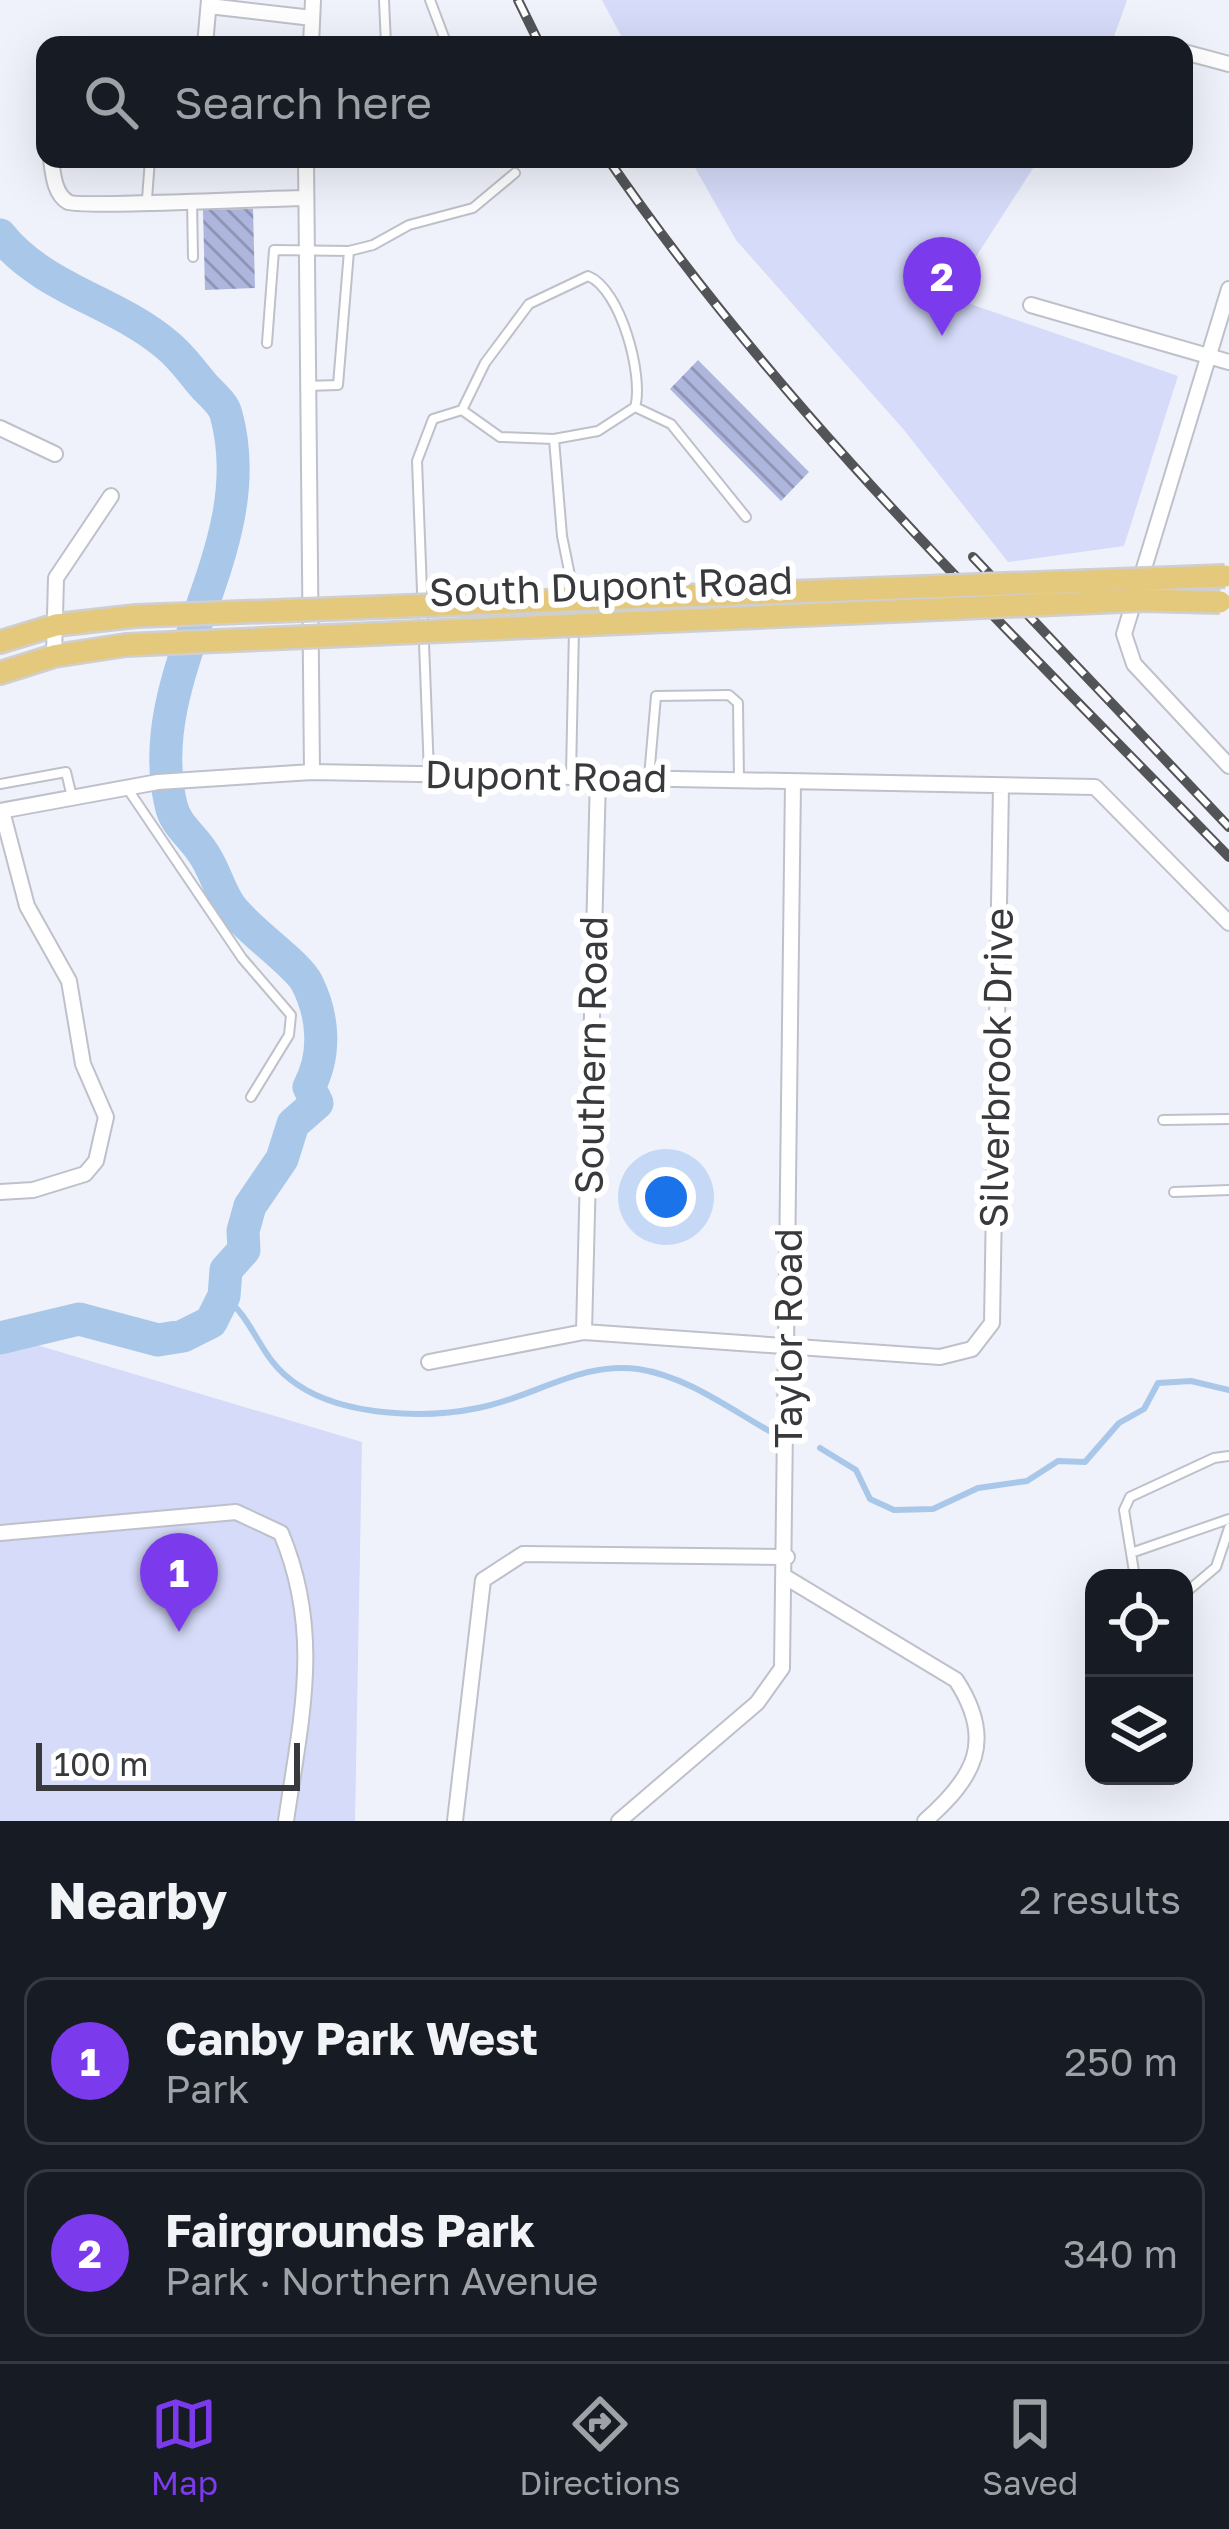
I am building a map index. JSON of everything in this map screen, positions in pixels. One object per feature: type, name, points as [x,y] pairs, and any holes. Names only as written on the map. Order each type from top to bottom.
[{"type":"main road","name":"South Dupont Road","points":[[0,642],[56,626],[136,616],[1227,576]]},
{"type":"main road","name":"South Dupont Road","points":[[0,673],[54,656],[126,645],[1143,600],[1225,603]]},
{"type":"street","points":[[311,36],[313,0]]},
{"type":"street","points":[[206,36],[209,3],[312,18]]},
{"type":"street","points":[[1193,54],[1229,64]]},
{"type":"street","points":[[53,168],[60,194],[70,203],[100,208],[148,199],[305,197]]},
{"type":"street","points":[[307,168],[312,772]]},
{"type":"street","points":[[1229,289],[1124,634],[1134,664],[1229,766]]},
{"type":"street","points":[[1030,305],[1229,362]]},
{"type":"street","points":[[0,428],[55,454]]},
{"type":"street","points":[[54,656],[56,578],[111,496]]},
{"type":"street","name":"Dupont Road","points":[[1,810],[187,778],[312,772],[1095,787],[1229,923]]},
{"type":"street","name":"Southern Road","points":[[584,1332],[598,777]]},
{"type":"street","name":"Taylor Road","points":[[619,1821],[758,1703],[782,1668],[787,1578],[793,782]]},
{"type":"street","name":"Silverbrook Drive","points":[[787,1349],[940,1357],[977,1345],[992,1323],[1000,786]]},
{"type":"street","points":[[0,1192],[48,1186],[85,1174],[96,1161],[106,1117],[83,1064],[69,981],[27,906],[1,810]]},
{"type":"street","points":[[429,1363],[584,1332],[787,1349]]},
{"type":"street","points":[[0,1533],[236,1512],[281,1533],[302,1582],[307,1651],[286,1821]]},
{"type":"street","points":[[455,1821],[476,1620],[483,1580],[498,1567],[523,1554],[787,1557]]},
{"type":"street","points":[[787,1578],[956,1680],[967,1697],[977,1750],[970,1775],[925,1821]]},
{"type":"lane","points":[[384,0],[386,36]]},
{"type":"lane","points":[[430,0],[444,36]]},
{"type":"lane","points":[[148,199],[150,168]]},
{"type":"lane","points":[[267,344],[274,250],[349,251],[373,245],[409,225],[473,208],[514,173]]},
{"type":"lane","points":[[192,199],[193,257]]},
{"type":"lane","points":[[305,386],[338,385],[349,251]]},
{"type":"lane","points":[[429,773],[417,461],[433,419],[463,410],[485,363],[529,304],[588,276],[611,294],[642,385],[635,407],[598,431],[554,439],[500,437],[463,410]]},
{"type":"lane","points":[[635,407],[671,424],[746,517]]},
{"type":"lane","points":[[554,439],[562,536],[574,580],[571,777]]},
{"type":"lane","points":[[649,779],[656,696],[729,695],[738,703],[740,781]]},
{"type":"lane","points":[[0,784],[65,772],[72,797]]},
{"type":"lane","points":[[126,787],[242,958],[290,1015],[292,1023],[280,1053],[251,1097]]},
{"type":"lane","points":[[1163,1120],[1229,1119]]},
{"type":"lane","points":[[1174,1192],[1229,1190]]},
{"type":"lane","points":[[1134,1569],[1124,1510],[1130,1498],[1214,1458],[1229,1456]]},
{"type":"lane","points":[[1131,1553],[1229,1523]]},
{"type":"lane","points":[[1193,1586],[1216,1567],[1229,1523]]},
{"type":"shaded area","points":[[602,0],[1127,0],[1114,36],[621,36]]},
{"type":"shaded area","points":[[695,168],[1033,168],[950,297],[1178,376],[1124,546],[1008,562],[904,430],[736,240]]},
{"type":"shaded area","points":[[0,1334],[362,1442],[355,1821],[0,1821]]},
{"type":"building","points":[[253,209],[255,288],[205,290],[203,210]]},
{"type":"building","points":[[698,360],[809,472],[781,501],[670,389]]},
{"type":"waterway","points":[[0,235],[37,269],[167,345],[224,410],[233,465],[229,514],[171,706],[166,755],[171,805],[230,906],[307,983],[321,1036],[309,1087],[317,1103],[293,1124],[282,1159],[250,1206],[244,1250],[226,1270],[224,1296],[211,1322],[183,1336],[158,1340],[79,1319],[0,1338]]},
{"type":"waterway","points":[[224,1296],[285,1375],[317,1395],[361,1409],[410,1414],[457,1411],[498,1403],[596,1370],[638,1369],[690,1386],[771,1432]]},
{"type":"waterway","points":[[820,1448],[856,1470],[870,1499],[894,1510],[933,1509],[978,1488],[1027,1481],[1058,1461],[1085,1462],[1119,1423],[1144,1409],[1158,1383],[1191,1381],[1229,1390]]},
{"type":"railway","points":[[518,0],[536,36]]},
{"type":"railway","points":[[614,168],[676,254],[825,434],[984,606],[1229,857]]},
{"type":"railway","points":[[973,557],[1229,827]]},
{"type":"place","name":"Fairgrounds Park","points":[[942,336]]},
{"type":"place","name":"Canby Park West","points":[[179,1632]]}]
